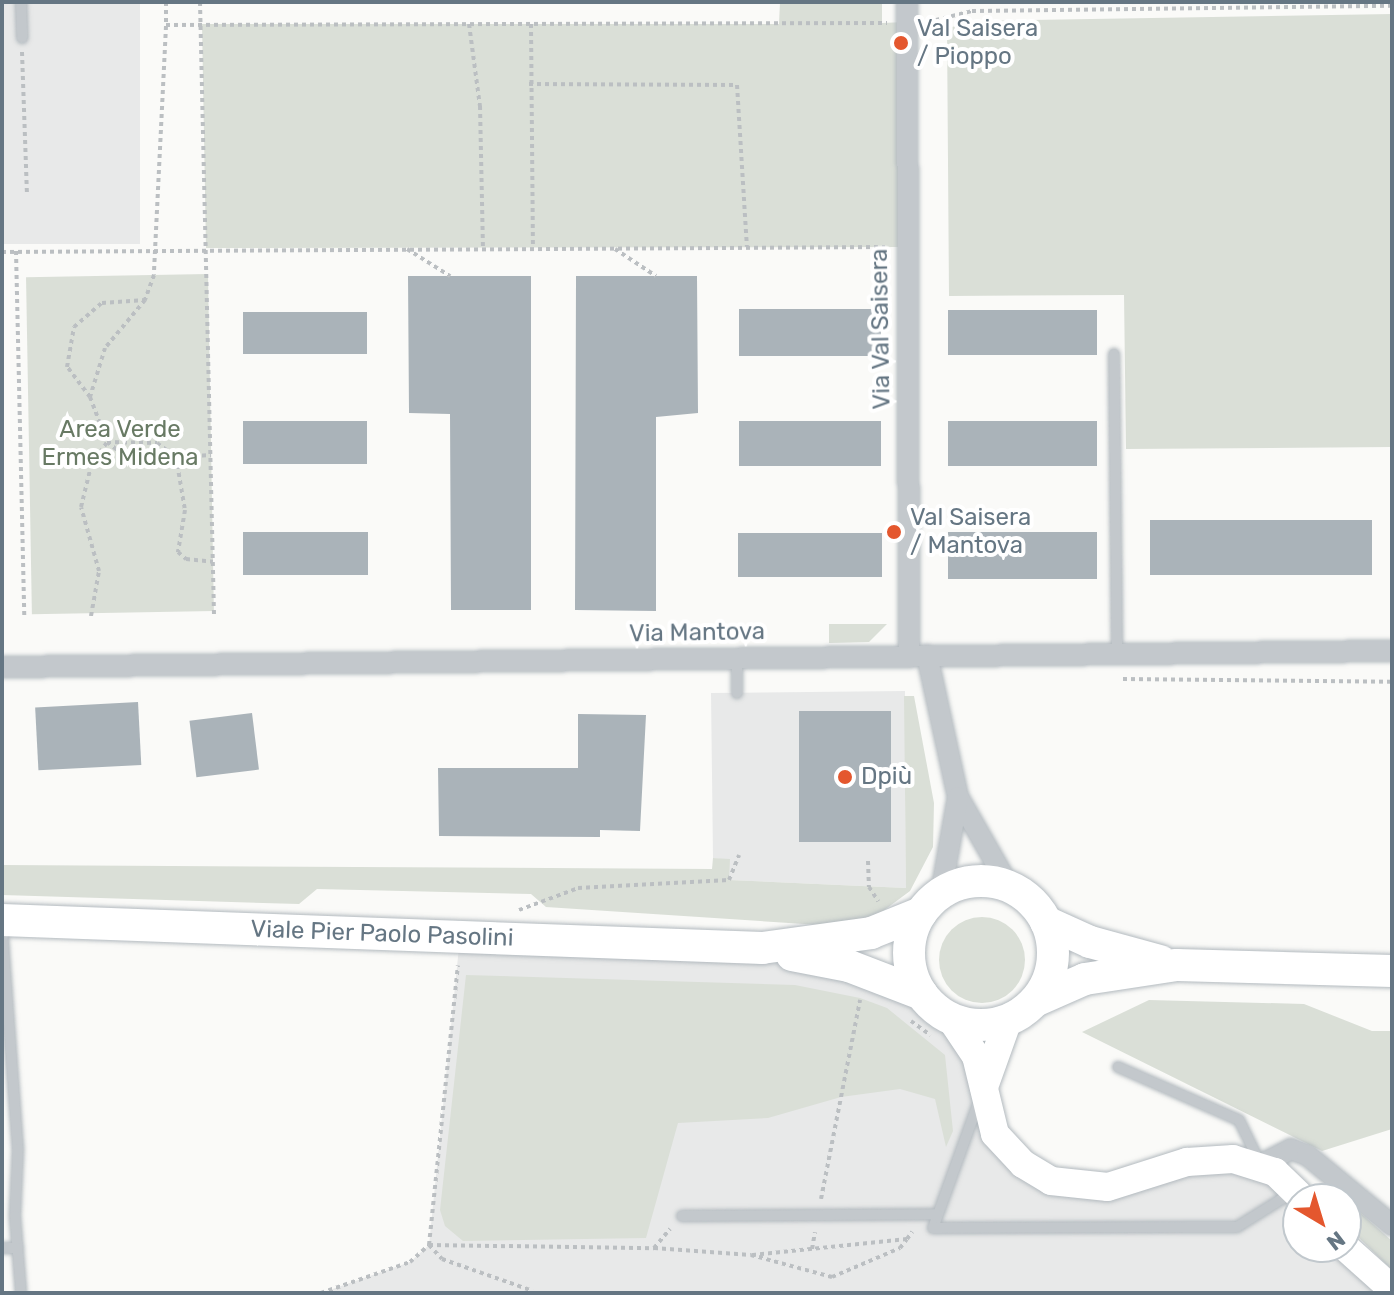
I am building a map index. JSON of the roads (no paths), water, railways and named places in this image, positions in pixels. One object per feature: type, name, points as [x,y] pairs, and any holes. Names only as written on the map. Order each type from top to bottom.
[{"type":"main road","name":"Viale Pier Paolo Pasolini","points":[[2,920],[762,948],[855,937],[983,881],[1009,886]]},
{"type":"main road","points":[[1009,886],[1028,898],[1046,922],[1054,957],[1037,1000]]},
{"type":"main road","points":[[931,903],[909,952],[913,1005],[946,1031],[1008,1020],[1037,1000],[1085,979],[1177,965],[1392,971]]},
{"type":"main road","points":[[1046,922],[1090,942],[1177,965]]},
{"type":"main road","name":"Viale Pier Paolo Pasolini","points":[[762,948],[849,966],[913,1005]]},
{"type":"street","name":"Via Val Saisera","points":[[907,2],[918,655],[958,797]]},
{"type":"street","name":"Via Mantova","points":[[2,667],[1392,651]]},
{"type":"street","points":[[958,797],[1009,886]]},
{"type":"street","points":[[931,903],[958,797]]},
{"type":"street","points":[[984,1088],[1008,1020]]},
{"type":"street","points":[[946,1031],[976,1056],[990,1124],[1003,1144],[1035,1173],[1065,1185],[1108,1187],[1205,1158],[1260,1165],[1285,1183]]},
{"type":"street","points":[[1260,1165],[1291,1149],[1307,1155],[1392,1225]]},
{"type":"street","points":[[1362,1262],[1392,1289]]},
{"type":"lane","points":[[21,2],[22,38]]},
{"type":"lane","points":[[1114,354],[1117,653]]},
{"type":"lane","points":[[737,659],[737,693]]},
{"type":"lane","points":[[2,927],[18,1149],[21,1293]]},
{"type":"lane","points":[[1118,1067],[1239,1120],[1252,1136],[1260,1165]]},
{"type":"lane","points":[[984,1088],[933,1228],[1237,1227],[1282,1203]]},
{"type":"lane","points":[[682,1216],[937,1214]]},
{"type":"lane","points":[[2,1248],[18,1248]]},
{"type":"place","name":"Val Saisera / Pioppo","points":[[901,43]]},
{"type":"place","name":"Val Saisera / Mantova","points":[[894,532]]},
{"type":"place","name":"Dpiù","points":[[845,777]]},
{"type":"park label","name":"Area Verde Ermes Midena","points":[[120,444]]}]
